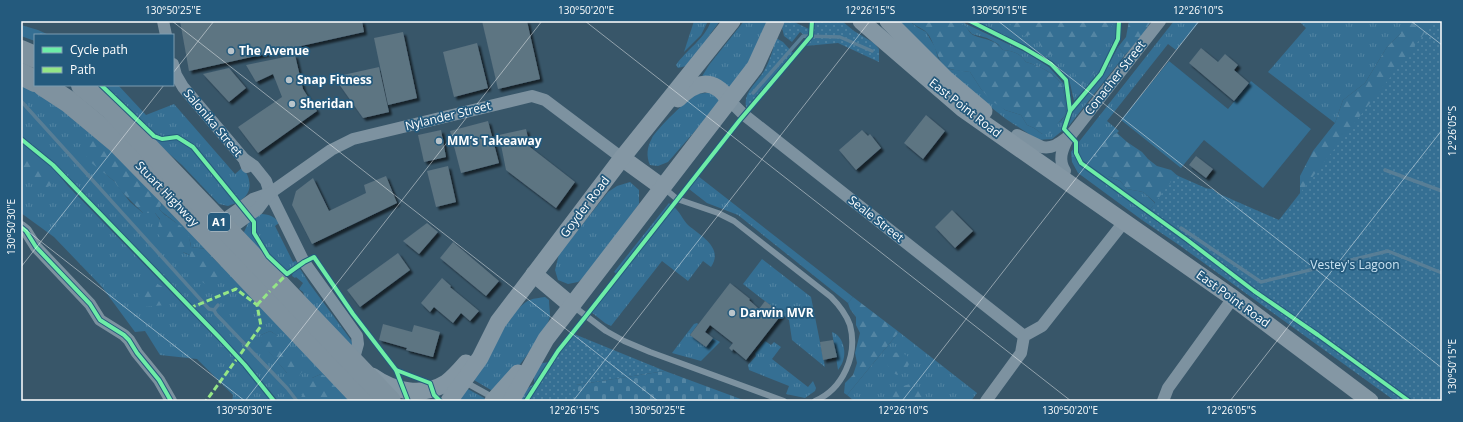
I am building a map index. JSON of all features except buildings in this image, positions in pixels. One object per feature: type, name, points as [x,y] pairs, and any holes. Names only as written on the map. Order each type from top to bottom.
[{"type":"highway","points":[[21,50],[34,56]]},
{"type":"highway","points":[[21,74],[34,80]]},
{"type":"highway","name":"Stuart Highway","points":[[45,86],[69,102],[99,126],[166,192],[216,232],[353,362],[390,401]]},
{"type":"highway","name":"Stuart Highway","points":[[83,86],[105,104],[135,134],[216,232],[347,383],[366,401]]},
{"type":"street","points":[[163,21],[166,34]]},
{"type":"street","points":[[700,62],[714,35],[724,21]]},
{"type":"street","name":"Goyder Road","points":[[449,401],[480,358],[498,322],[622,158],[732,21]]},
{"type":"street","points":[[500,400],[521,370],[572,306],[755,67],[776,21]]},
{"type":"street","points":[[850,21],[864,32],[884,42]]},
{"type":"street","name":"East Point Road","points":[[861,21],[963,109],[1233,298],[1370,401]]},
{"type":"street","name":"East Point Road","points":[[888,21],[946,79],[979,107],[1065,170],[1094,201]]},
{"type":"street","name":"Conacher Street","points":[[1065,170],[1061,163],[1061,155],[1066,140],[1160,21]]},
{"type":"street","name":"Salonika Street","points":[[174,68],[176,75],[183,87],[244,159],[260,186],[270,193],[304,262],[357,336],[358,344],[353,362]]},
{"type":"street","points":[[634,143],[691,87],[702,84],[714,86],[723,92],[729,100]]},
{"type":"street","name":"Nylander Street","points":[[216,232],[258,209],[270,193],[331,150],[353,139],[532,96],[545,100],[622,158]]},
{"type":"street","name":"Seale Street","points":[[729,100],[743,114],[1024,336]]},
{"type":"street","name":"Stuart Highway","points":[[135,134],[176,164],[219,207],[228,210],[241,207]]},
{"type":"street","name":"Conacher Street","points":[[1017,135],[1047,148],[1058,145],[1070,135]]},
{"type":"street","points":[[622,158],[662,187]]},
{"type":"street","name":"Nylander Street","points":[[216,232],[241,207],[256,197],[270,193]]},
{"type":"street","points":[[986,401],[1021,353],[1024,336],[1042,326],[1124,222]]},
{"type":"street","points":[[21,227],[26,231],[36,247],[90,304],[100,320],[124,335],[129,340],[137,353],[160,380],[171,401]]},
{"type":"street","points":[[534,274],[572,306]]},
{"type":"street","points":[[1163,401],[1168,388],[1233,298]]},
{"type":"street","points":[[353,362],[375,378],[397,389],[412,392],[432,389],[446,383],[460,370],[482,345],[498,322]]},
{"type":"lane","points":[[662,187],[678,199],[718,213],[734,221],[831,297],[842,309],[849,324],[852,338],[849,364],[836,385],[815,401]]},
{"type":"lane","points":[[572,306],[606,331],[629,343],[784,401]]},
{"type":"lane","points":[[464,381],[500,400]]},
{"type":"green space","points":[[694,21],[708,21],[701,35],[684,52]]},
{"type":"green space","points":[[711,21],[720,21],[711,33],[695,61],[690,65],[678,68],[676,65],[680,59],[700,39]]},
{"type":"green space","points":[[744,21],[773,21],[731,92],[701,78],[709,65]]},
{"type":"green space","points":[[785,21],[792,21],[809,29],[807,37],[800,32],[792,42],[784,36],[782,27]]},
{"type":"green space","points":[[813,21],[842,21],[854,31],[874,43],[879,49],[879,62],[838,43],[805,46],[813,35]]},
{"type":"green space","points":[[893,21],[909,21],[926,32],[935,47],[938,58],[949,69],[970,72],[981,89],[1005,110],[1021,115],[1027,125],[1042,134],[1061,121],[1066,114],[1063,89],[1058,79],[1048,71],[1026,62],[1016,53],[1003,50],[998,44],[987,38],[972,34],[965,26],[948,21],[960,21],[1027,53],[1049,67],[1064,84],[1068,111],[1062,131],[1052,139],[1038,140],[1006,119],[943,70]]},
{"type":"green space","points":[[909,21],[938,21],[960,24],[965,26],[973,35],[997,44],[1003,50],[1016,53],[1026,62],[1048,71],[1058,79],[1061,84],[1064,92],[1066,114],[1051,133],[1042,134],[1027,125],[1021,115],[1005,110],[992,101],[981,89],[970,72],[946,67],[939,58],[929,35]]},
{"type":"green space","points":[[974,21],[1116,21],[1116,38],[1099,73],[1074,101],[1069,79],[1053,62],[1030,48]]},
{"type":"green space","points":[[1013,21],[1112,21],[1112,26],[1101,37],[1101,47],[1097,52],[1101,56],[1102,62],[1090,77],[1076,89],[1072,84],[1076,76],[1064,53],[1056,53],[1046,56],[1034,34],[1025,36],[1007,30]]},
{"type":"green space","points":[[1129,21],[1151,21],[1142,37],[1125,55],[1118,47],[1126,37]]},
{"type":"green space","points":[[1174,21],[1200,21],[1176,50],[1168,44],[1107,121],[1119,131],[1108,138],[1108,176],[1120,181],[1127,189],[1143,192],[1155,203],[1142,220],[1078,173],[1072,162],[1071,152]]},
{"type":"green space","points":[[1299,21],[1401,21],[1401,33],[1387,47],[1365,83],[1343,100],[1335,123],[1268,72],[1306,28]]},
{"type":"green space","points":[[1401,21],[1442,21],[1442,248],[1165,211],[1143,192],[1127,189],[1120,181],[1108,176],[1093,162],[1094,156],[1101,144],[1117,133],[1142,152],[1157,166],[1171,170],[1179,177],[1201,188],[1213,189],[1222,199],[1240,203],[1254,218],[1279,220],[1300,199],[1300,176],[1313,151],[1335,123],[1343,100],[1365,83],[1387,47],[1401,33]]},
{"type":"green space","name":"Vestey's Lagoon","points":[[1434,21],[1442,21],[1442,401],[1395,401],[1142,220],[1176,175],[1279,220]]},
{"type":"green space","points":[[21,25],[47,34],[34,34],[34,41],[21,36]]},
{"type":"green space","points":[[776,38],[783,42],[794,54],[747,110],[746,99],[750,89],[761,76],[766,67]]},
{"type":"green space","points":[[1118,47],[1125,55],[1068,127],[1073,111],[1103,75]]},
{"type":"green space","points":[[1169,61],[1228,109],[1251,81],[1311,129],[1263,188],[1204,140],[1181,168],[1121,120]]},
{"type":"green space","points":[[21,81],[96,132],[355,401],[343,401],[321,374],[312,378],[300,401],[278,401],[247,363],[54,163],[21,136]],"holes":[[[104,173],[163,202],[159,209],[184,230],[190,240],[191,247],[206,249],[221,266],[184,253],[155,213],[143,213],[130,202],[114,181]],[[270,331],[276,335],[294,356],[287,373],[261,342],[261,335]]]},
{"type":"green space","points":[[105,86],[119,86],[146,115],[174,104],[235,174],[243,167],[248,176],[250,186],[244,198],[239,201],[194,146],[186,140],[180,138],[161,137],[155,135]]},
{"type":"green space","points":[[710,93],[722,100],[668,162],[658,166],[650,165],[648,148],[650,141],[659,128],[693,96],[697,94]]},
{"type":"green space","points":[[97,137],[163,202],[159,209],[188,231],[191,247],[206,249],[221,266],[225,276],[221,282],[213,287],[202,282],[198,271],[188,264],[190,255],[165,245],[157,232],[160,219],[155,213],[143,213],[121,191],[114,181],[89,161],[84,153],[86,144]]},
{"type":"green space","points":[[151,138],[162,141],[177,139],[192,149],[236,203],[228,206],[219,204],[182,165]]},
{"type":"green space","points":[[21,142],[52,167],[68,186],[243,366],[272,401],[232,401],[233,395],[197,359],[160,355],[145,331],[135,332],[102,287],[54,237],[21,213]]},
{"type":"green space","points":[[21,150],[32,155],[42,167],[52,174],[53,184],[44,189],[36,188],[35,178],[28,177],[21,167]]},
{"type":"green space","points":[[698,176],[853,297],[848,303],[738,215],[707,203],[689,189]]},
{"type":"green space","points":[[630,182],[639,190],[639,204],[588,274],[578,282],[568,284],[558,280],[555,270],[559,254],[608,192],[617,186]]},
{"type":"green space","points":[[669,203],[671,205],[617,274],[614,272]]},
{"type":"green space","points":[[674,207],[688,225],[704,238],[713,248],[715,254],[711,267],[703,261],[688,281],[662,261],[611,326],[605,323],[591,312]]},
{"type":"green space","points":[[258,214],[264,214],[275,218],[279,223],[275,226],[293,262],[296,261],[298,264],[287,273],[270,255],[257,235],[253,217]]},
{"type":"green space","points":[[250,219],[253,223],[252,234],[267,257],[285,274],[284,275],[264,262],[250,246],[244,232]]},
{"type":"green space","points":[[762,259],[811,297],[825,367],[792,340],[789,320],[743,284]]},
{"type":"green space","points":[[299,267],[354,344],[352,348],[306,301],[303,292],[299,289],[303,283],[296,277],[295,278],[292,276],[293,272]]},
{"type":"green space","points":[[144,280],[156,283],[166,289],[165,305],[143,307],[138,298]]},
{"type":"green space","points":[[545,297],[549,300],[550,316],[548,323],[527,356],[502,387],[496,393],[474,380],[491,348],[515,312],[523,304],[530,300]]},
{"type":"green space","points":[[853,297],[899,332],[847,395],[844,393],[845,383],[853,375],[857,363],[855,353],[860,333],[856,325],[856,317],[850,309],[848,303]]},
{"type":"green space","points":[[694,324],[698,324],[690,335],[706,347],[713,338],[720,342],[701,361],[672,353]]},
{"type":"green space","points":[[270,331],[279,337],[293,353],[302,359],[304,369],[299,376],[287,373],[269,352],[263,349],[261,335]]},
{"type":"green space","points":[[832,332],[841,340],[844,348],[844,357],[838,370]]},
{"type":"green space","points":[[899,332],[977,393],[971,401],[854,401],[847,395]]},
{"type":"green space","points":[[574,334],[665,371],[576,385],[576,401],[529,401],[546,372]]},
{"type":"green space","points":[[765,341],[771,345],[774,342],[781,347],[772,359],[808,387],[813,381],[816,388],[815,391],[805,398],[786,394],[789,386],[749,370],[748,365],[756,356],[755,353]]},
{"type":"green space","points":[[901,352],[910,358],[910,361],[903,372],[897,375],[889,370],[887,362],[893,353]]},
{"type":"green space","points":[[554,361],[547,401],[519,401],[525,390],[534,384],[534,375],[538,364]]},
{"type":"green space","points":[[665,371],[746,401],[576,401],[576,385]]},
{"type":"green space","points":[[321,374],[330,379],[340,389],[340,396],[343,401],[300,401],[308,378]]},
{"type":"green space","points":[[910,384],[913,389],[919,390],[923,397],[921,401],[889,401],[889,396],[892,392]]},
{"type":"green space","points":[[466,388],[486,399],[485,401],[454,401]]},
{"type":"waterway","points":[[753,93],[803,36],[840,37],[872,51]]},
{"type":"waterway","points":[[21,101],[209,309],[214,310]]},
{"type":"waterway","points":[[1385,170],[1442,191]]},
{"type":"waterway","points":[[1181,228],[1261,282],[1388,251],[1442,273]]},
{"type":"waterway","points":[[218,305],[214,310],[216,314],[287,388],[297,401]]},
{"type":"marked path","points":[[273,288],[287,274]]},
{"type":"marked path","points":[[190,308],[236,289],[257,305],[261,326],[206,401]]},
{"type":"marked path","points":[[257,305],[270,291]]},
{"type":"cycle path","points":[[526,401],[558,351],[739,121],[811,36],[812,21]]},
{"type":"cycle path","points":[[970,21],[1024,48],[1051,64],[1066,80],[1070,111],[1064,129],[1076,142],[1076,153],[1081,163],[1186,239],[1254,291],[1409,401]]},
{"type":"cycle path","points":[[1070,111],[1101,74],[1118,39],[1119,21]]},
{"type":"cycle path","points":[[102,86],[154,136],[162,139],[177,137],[193,147],[254,222],[254,233],[268,256],[287,274],[314,257],[353,314],[396,370],[408,401]]},
{"type":"cycle path","points":[[21,139],[53,165],[219,337],[245,365],[274,401]]},
{"type":"cycle path","points":[[21,227],[26,231],[36,247],[90,304],[100,320],[124,335],[129,340],[137,353],[159,380],[171,401]]},
{"type":"cycle path","points":[[396,370],[430,383],[434,395],[440,401]]},
{"type":"place","name":"The Avenue","points":[[231,51]]},
{"type":"place","name":"Snap Fitness","points":[[289,80]]},
{"type":"place","name":"Sheridan","points":[[292,104]]},
{"type":"place","name":"MM’s Takeaway","points":[[439,141]]},
{"type":"place","name":"Darwin MVR","points":[[732,313]]}]
